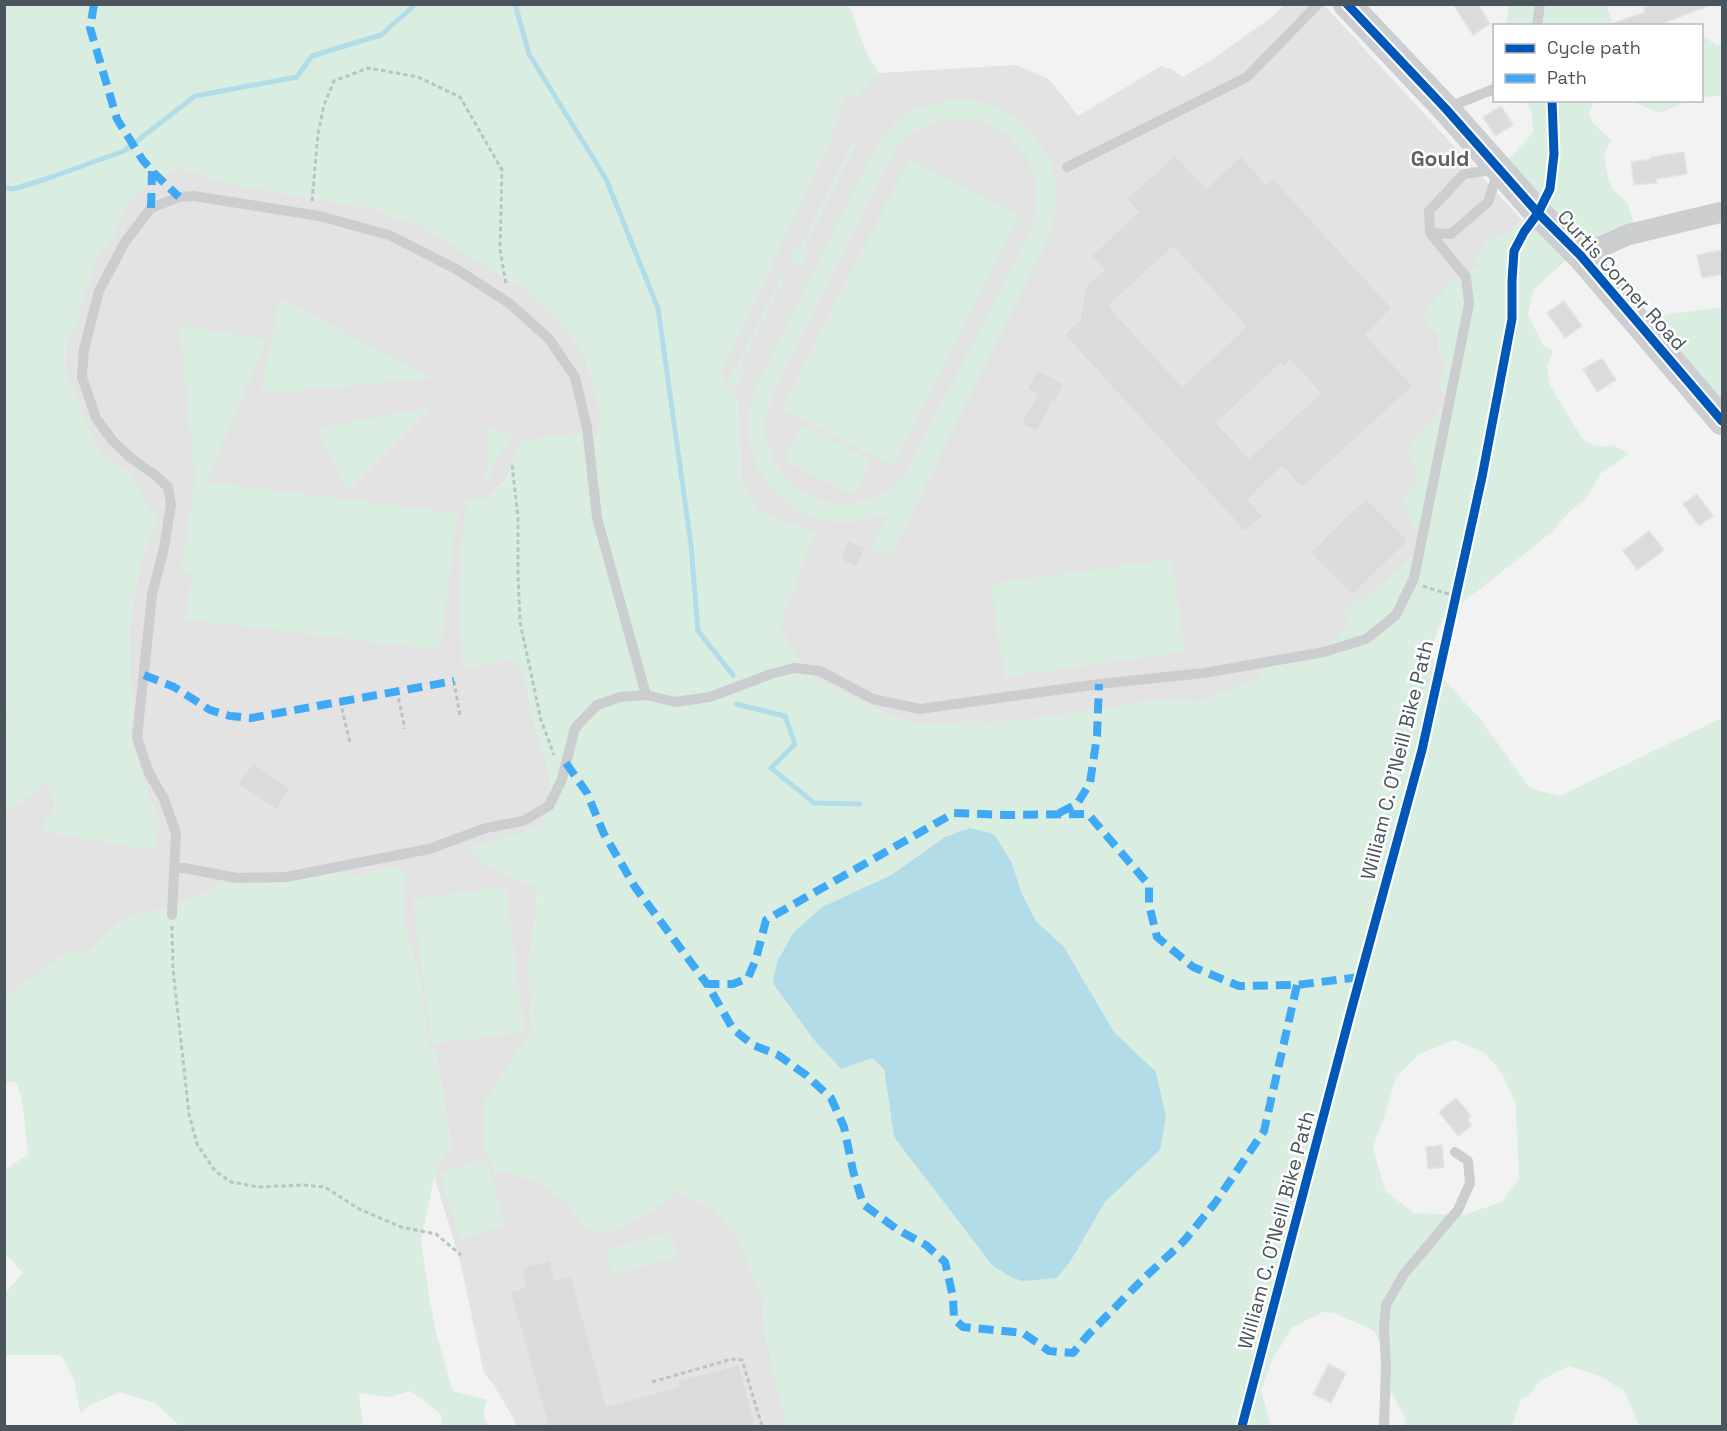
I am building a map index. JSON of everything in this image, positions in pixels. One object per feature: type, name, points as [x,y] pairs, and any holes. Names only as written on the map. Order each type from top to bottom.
[{"type":"street","name":"Curtis Corner Road","points":[[1347,4],[1446,109],[1538,213],[1581,256],[1722,421]]},
{"type":"street","points":[[1581,256],[1627,236],[1722,212]]},
{"type":"lane","points":[[1068,167],[1247,76],[1318,4]]},
{"type":"lane","points":[[1537,24],[1540,4]]},
{"type":"lane","points":[[1446,109],[1493,89]]},
{"type":"lane","points":[[174,868],[237,878],[286,877],[429,849],[486,828],[523,821],[549,806],[561,779],[575,728],[597,705],[620,697],[646,695],[675,702],[711,697],[771,674],[794,668],[820,671],[873,699],[920,709],[1099,684],[1204,673],[1324,652],[1366,639],[1396,615],[1414,578],[1469,304],[1466,277],[1430,233],[1429,211],[1464,174],[1499,169],[1488,202],[1451,234],[1430,233]]},
{"type":"lane","points":[[172,915],[176,833],[164,798],[149,773],[137,738],[152,594],[171,505],[168,487],[112,440],[96,418],[82,377],[84,349],[99,291],[125,242],[151,208],[158,204],[179,197],[194,196],[311,215],[388,235],[456,269],[508,303],[549,339],[575,377],[587,428],[597,518],[646,695]]},
{"type":"lane","points":[[1384,1426],[1386,1305],[1404,1274],[1458,1210],[1470,1183],[1467,1161],[1455,1152]]},
{"type":"path","points":[[311,215],[318,134],[324,105],[334,81],[368,68],[418,77],[460,97],[502,170],[500,250],[508,303]]},
{"type":"path","points":[[512,465],[518,517],[520,622],[541,720],[556,763]]},
{"type":"path","points":[[1412,582],[1455,596]]},
{"type":"path","points":[[1453,607],[1458,585]]},
{"type":"path","points":[[454,681],[460,716]]},
{"type":"path","points":[[397,691],[405,729]]},
{"type":"path","points":[[340,701],[350,742]]},
{"type":"path","points":[[172,915],[172,969],[189,1114],[197,1144],[215,1171],[231,1182],[258,1187],[303,1185],[325,1187],[359,1209],[401,1227],[435,1234],[461,1255]]},
{"type":"path","points":[[652,1382],[732,1359],[742,1360],[762,1426]]},
{"type":"shaded area","points":[[1284,5],[1324,5],[1522,220],[1511,231],[1486,242],[1477,268],[1457,282],[1435,330],[1440,335],[1438,346],[1445,367],[1438,387],[1445,393],[1448,402],[1408,448],[1415,463],[1418,481],[1407,507],[1421,533],[1418,552],[1368,598],[1354,602],[1345,610],[1351,622],[1309,664],[1277,662],[1260,678],[1200,702],[1152,701],[1023,721],[913,724],[875,709],[802,670],[780,625],[814,533],[757,511],[742,479],[737,396],[719,376],[830,140],[844,98],[857,96],[879,73],[1016,65],[1049,79],[1078,116],[1161,66],[1183,77],[1213,59],[1273,16]]},
{"type":"shaded area","points":[[178,168],[242,186],[376,209],[396,218],[419,224],[523,287],[560,321],[584,355],[599,405],[599,438],[576,434],[522,441],[506,480],[485,499],[463,668],[515,659],[528,686],[529,704],[550,776],[551,798],[541,827],[495,870],[535,886],[537,905],[529,961],[531,1032],[486,1100],[495,1170],[538,1181],[566,1202],[589,1230],[615,1231],[660,1205],[678,1191],[715,1209],[737,1236],[763,1301],[764,1329],[787,1426],[516,1426],[493,1384],[484,1373],[460,1261],[435,1179],[436,1170],[451,1146],[436,1051],[429,1048],[419,974],[403,923],[404,901],[387,868],[359,875],[337,873],[293,882],[211,890],[164,909],[127,916],[89,951],[67,952],[5,998],[4,709],[39,755],[56,807],[41,828],[56,834],[154,849],[159,822],[130,735],[134,706],[130,686],[130,623],[140,566],[157,518],[150,510],[132,475],[99,452],[65,372],[66,343],[78,321],[78,310],[98,256],[115,234],[126,204],[151,181]]},
{"type":"green space","points":[[1507,4],[1606,5],[1614,24],[1506,24],[1509,8]]},
{"type":"green space","points":[[5,5],[846,5],[851,10],[866,52],[879,73],[857,96],[844,98],[830,140],[720,376],[737,396],[742,479],[757,511],[814,533],[780,625],[802,670],[875,709],[913,724],[1023,721],[1152,701],[1200,702],[1260,678],[1264,668],[1277,662],[1309,663],[1341,634],[1351,622],[1344,610],[1354,602],[1368,598],[1418,552],[1421,533],[1407,518],[1407,507],[1403,501],[1418,481],[1415,463],[1408,448],[1448,402],[1445,393],[1438,387],[1445,367],[1438,346],[1440,335],[1431,328],[1424,314],[1450,282],[1475,270],[1478,264],[1476,254],[1483,250],[1486,242],[1511,231],[1534,210],[1500,168],[1533,133],[1532,112],[1526,102],[1594,102],[1589,113],[1593,123],[1611,140],[1604,156],[1608,177],[1612,188],[1628,204],[1635,228],[1572,255],[1534,289],[1528,314],[1543,345],[1553,351],[1547,367],[1550,385],[1582,438],[1593,445],[1603,447],[1613,445],[1629,454],[1600,474],[1587,498],[1570,511],[1553,531],[1442,619],[1430,653],[1442,678],[1478,716],[1530,788],[1560,796],[1722,718],[1722,1426],[1639,1426],[1625,1392],[1600,1376],[1569,1366],[1540,1381],[1530,1395],[1521,1400],[1512,1426],[1404,1426],[1406,1420],[1393,1395],[1385,1391],[1390,1363],[1374,1331],[1335,1313],[1323,1312],[1293,1327],[1273,1358],[1261,1390],[1271,1426],[787,1426],[764,1329],[763,1301],[737,1236],[715,1209],[678,1191],[660,1205],[615,1231],[589,1230],[566,1202],[538,1181],[495,1170],[483,1143],[486,1100],[531,1032],[529,961],[537,905],[535,886],[495,870],[466,848],[541,827],[551,798],[550,776],[529,704],[528,686],[515,659],[463,668],[460,609],[461,550],[467,500],[485,499],[506,481],[522,441],[576,434],[599,438],[599,405],[584,355],[560,321],[523,287],[419,224],[396,218],[376,209],[242,186],[178,168],[151,181],[126,204],[115,234],[98,256],[78,310],[79,321],[66,343],[65,372],[99,452],[132,475],[150,510],[157,518],[140,566],[130,623],[130,686],[134,706],[130,735],[159,822],[154,850],[56,834],[41,828],[56,807],[48,782],[5,814],[5,714],[14,722],[40,757],[5,709]],"holes":[[[970,828],[994,834],[1011,861],[1022,894],[1036,921],[1064,947],[1114,1032],[1156,1072],[1160,1150],[1105,1202],[1070,1262],[1057,1278],[894,1137],[884,1069],[872,1057],[841,1069],[814,1040],[774,985],[822,907],[891,875],[945,837]],[[1454,1040],[1485,1053],[1503,1075],[1517,1108],[1519,1179],[1501,1202],[1464,1215],[1414,1213],[1385,1191],[1373,1147],[1396,1077],[1419,1054]]]},
{"type":"green space","points":[[1703,36],[1716,45],[1722,44],[1722,96],[1703,97]]},
{"type":"green space","points":[[958,100],[988,103],[1019,120],[1034,135],[1050,160],[1056,185],[1056,205],[1050,235],[890,557],[872,548],[888,515],[857,522],[833,522],[799,512],[773,491],[758,468],[750,446],[748,420],[752,399],[759,381],[871,156],[893,125],[907,114],[932,104]],"holes":[[[966,118],[986,122],[1007,134],[1025,154],[1036,178],[1037,205],[1031,230],[904,477],[892,488],[872,499],[843,505],[816,500],[784,476],[774,460],[766,439],[765,423],[776,386],[899,145],[916,130],[941,120]]]},
{"type":"green space","points":[[1633,102],[1686,102],[1660,113]]},
{"type":"green space","points":[[853,141],[857,143],[804,248],[809,251],[802,266],[788,259],[796,245],[801,247]]},
{"type":"green space","points":[[909,159],[1020,215],[893,466],[782,409]]},
{"type":"green space","points":[[782,276],[785,277],[739,368],[744,372],[737,387],[727,382]]},
{"type":"green space","points":[[280,299],[431,377],[435,376],[436,380],[433,381],[431,378],[261,394]]},
{"type":"green space","points":[[1722,307],[1722,405],[1649,317]]},
{"type":"green space","points":[[180,326],[267,339],[206,482],[458,513],[440,650],[185,619],[192,574],[181,572],[195,480]]},
{"type":"green space","points":[[433,403],[437,405],[436,409],[431,408],[348,491],[316,429],[430,407]]},
{"type":"green space","points":[[802,425],[871,460],[853,495],[784,460]]},
{"type":"green space","points":[[488,427],[513,434],[490,470],[492,471],[490,479],[483,476],[485,469],[488,469]]},
{"type":"green space","points":[[1172,559],[1185,652],[1004,677],[991,584]]},
{"type":"green space","points":[[396,866],[407,878],[403,923],[419,974],[429,1048],[436,1051],[451,1147],[436,1170],[421,1241],[430,1301],[436,1332],[453,1391],[487,1400],[483,1413],[488,1426],[442,1426],[441,1414],[410,1391],[390,1397],[359,1393],[363,1426],[185,1426],[178,1424],[155,1403],[119,1392],[87,1407],[80,1413],[74,1380],[61,1355],[5,1355],[5,1293],[23,1273],[5,1253],[5,1170],[28,1154],[22,1100],[16,1082],[5,1082],[4,998],[67,952],[90,951],[127,916],[164,909],[202,895],[211,890],[214,884],[290,879],[294,882],[337,873],[359,875]]},
{"type":"green space","points":[[506,887],[524,1032],[431,1044],[413,899]]},
{"type":"green space","points":[[486,1159],[506,1225],[460,1239],[440,1173]]},
{"type":"green space","points":[[671,1232],[677,1257],[613,1275],[606,1250]]},
{"type":"water","points":[[970,828],[994,834],[1011,861],[1022,894],[1036,921],[1064,947],[1114,1032],[1156,1072],[1166,1117],[1160,1150],[1105,1202],[1070,1262],[1057,1278],[1023,1281],[1013,1278],[992,1265],[894,1137],[884,1069],[872,1058],[841,1069],[814,1040],[773,981],[777,962],[794,932],[822,907],[891,875],[945,837]]},
{"type":"building","points":[[1453,4],[1478,4],[1490,24],[1473,35]]},
{"type":"building","points":[[1653,4],[1707,4],[1708,6],[1661,24],[1611,24],[1645,12],[1643,8]]},
{"type":"building","points":[[1501,106],[1513,125],[1495,136],[1483,117]]},
{"type":"building","points":[[1684,152],[1687,174],[1656,179],[1657,183],[1634,185],[1631,162]]},
{"type":"building","points":[[1175,155],[1206,188],[1241,156],[1266,184],[1273,178],[1392,308],[1366,335],[1413,386],[1302,488],[1282,467],[1248,499],[1263,516],[1245,532],[1064,335],[1080,320],[1085,287],[1104,270],[1091,256],[1138,212],[1126,199]],"holes":[[[1173,247],[1246,327],[1182,386],[1109,306]],[[1290,361],[1320,393],[1249,458],[1217,423],[1280,364],[1284,368]]]},
{"type":"building","points":[[1722,250],[1722,274],[1702,278],[1697,255]]},
{"type":"building","points":[[1564,301],[1582,326],[1565,338],[1547,313]]},
{"type":"building","points":[[1602,358],[1616,380],[1597,392],[1583,369]]},
{"type":"building","points":[[1037,369],[1064,384],[1037,432],[1021,424],[1037,394],[1027,389]]},
{"type":"building","points":[[1697,494],[1713,516],[1699,526],[1683,504]]},
{"type":"building","points":[[1366,498],[1408,541],[1352,595],[1310,552]]},
{"type":"building","points":[[1649,531],[1664,550],[1637,570],[1623,551]]},
{"type":"building","points":[[848,540],[865,548],[857,567],[840,560]]},
{"type":"building","points":[[253,763],[291,788],[277,810],[238,784]]},
{"type":"building","points":[[1456,1098],[1471,1116],[1467,1120],[1472,1125],[1458,1136],[1439,1112]]},
{"type":"building","points":[[1442,1145],[1444,1167],[1428,1169],[1426,1147]]},
{"type":"building","points":[[550,1260],[555,1280],[571,1275],[607,1406],[679,1386],[678,1381],[739,1364],[755,1424],[745,1426],[548,1426],[510,1292],[526,1287],[521,1268]]},
{"type":"building","points":[[1329,1364],[1346,1373],[1331,1403],[1313,1394]]},
{"type":"waterway","points":[[4,188],[13,189],[46,179],[124,151],[195,96],[297,77],[312,56],[381,35],[416,4]]},
{"type":"waterway","points":[[515,4],[529,54],[606,179],[658,308],[691,545],[698,631],[733,675]]},
{"type":"waterway","points":[[736,704],[785,716],[795,744],[771,768],[814,803],[860,804]]},
{"type":"marked path","points":[[94,4],[90,28],[117,119],[142,159],[179,197]]},
{"type":"marked path","points":[[151,208],[152,171]]},
{"type":"marked path","points":[[144,675],[174,687],[210,710],[230,716],[251,718],[454,681]]},
{"type":"marked path","points":[[1059,813],[1077,804],[1090,783],[1097,736],[1099,684]]},
{"type":"marked path","points":[[566,763],[587,793],[604,834],[635,887],[707,984]]},
{"type":"marked path","points":[[1297,985],[1264,1131],[1215,1203],[1184,1241],[1143,1279],[1073,1353],[1049,1351],[1023,1333],[963,1327],[954,1319],[953,1297],[945,1262],[926,1245],[898,1230],[863,1204],[853,1171],[844,1127],[831,1098],[806,1075],[778,1055],[753,1045],[733,1029],[707,984],[733,984],[748,978],[756,959],[766,920],[954,813],[1088,814],[1149,885],[1149,905],[1157,937],[1193,967],[1239,986],[1297,985],[1360,977]]},
{"type":"cycle path","points":[[1347,4],[1446,109],[1538,213],[1581,256],[1722,421]]},
{"type":"cycle path","name":"William C. O'Neill Bike Path","points":[[1242,1426],[1422,750],[1482,477],[1512,319],[1514,251],[1550,189],[1554,154],[1552,102]]},
{"type":"district","name":"Gould","points":[[1440,158]]}]
